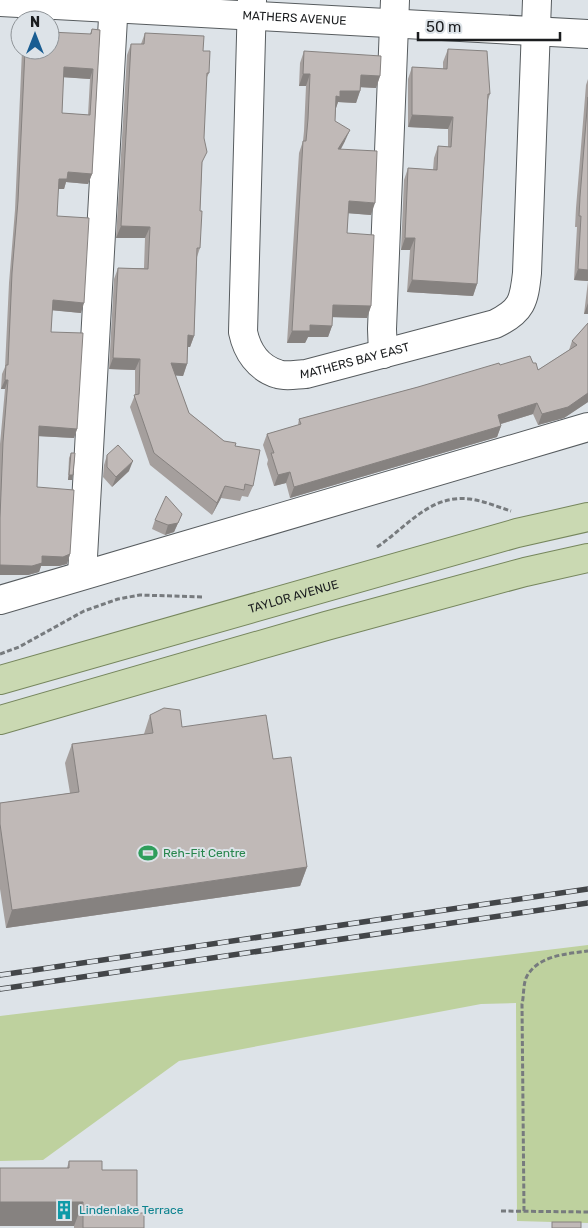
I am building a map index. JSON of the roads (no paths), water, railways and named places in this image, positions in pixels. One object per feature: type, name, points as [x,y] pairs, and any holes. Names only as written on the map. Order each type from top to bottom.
[{"type":"main road","name":"TAYLOR AVENUE","points":[[0,680],[518,533],[588,517]]},
{"type":"main road","points":[[0,720],[326,626],[525,572],[588,558]]},
{"type":"street","name":"MATHERS BAY EAST","points":[[251,8],[243,332],[246,345],[254,358],[264,367],[279,375],[306,374],[495,324],[510,317],[519,307],[525,292],[528,273],[537,0]]},
{"type":"street","name":"MATHERS AVENUE","points":[[0,2],[394,12],[536,32],[588,34]]},
{"type":"street","points":[[82,575],[114,4]]},
{"type":"street","points":[[383,354],[382,329],[394,12]]},
{"type":"street","points":[[0,600],[588,427]]},
{"type":"railway","points":[[0,975],[588,889]]},
{"type":"railway","points":[[0,989],[588,903]]},
{"type":"place","name":"Reh-Fit Centre","points":[[148,853]]},
{"type":"place","name":"Lindenlake Terrace","points":[[64,1210]]}]
